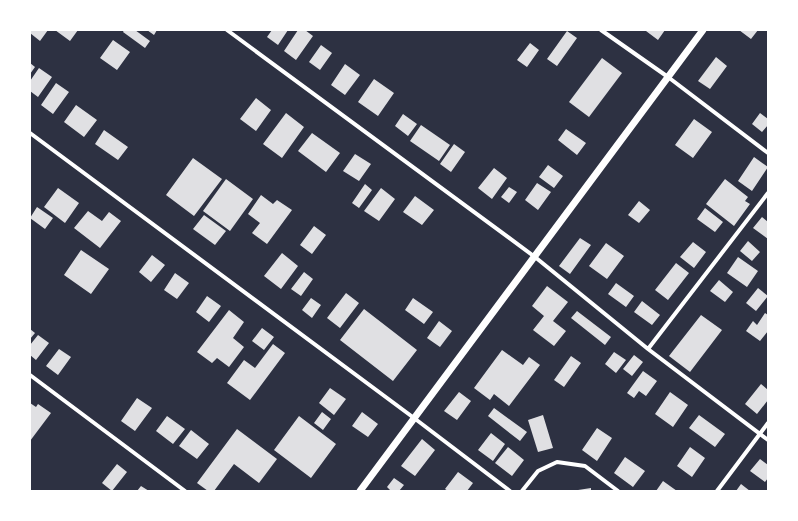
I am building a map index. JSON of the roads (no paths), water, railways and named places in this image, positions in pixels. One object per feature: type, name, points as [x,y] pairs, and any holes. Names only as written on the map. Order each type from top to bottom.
[{"type":"main road","points":[[360,491],[703,30]]},
{"type":"street","points":[[227,30],[535,257],[648,349],[768,440]]},
{"type":"street","points":[[601,30],[668,77],[768,152]]},
{"type":"street","points":[[30,133],[510,491]]},
{"type":"street","points":[[648,349],[768,193]]},
{"type":"street","points":[[30,376],[185,491]]},
{"type":"street","points":[[717,491],[768,423]]},
{"type":"street","points":[[522,491],[538,471],[557,462],[584,466],[618,491]]}]
